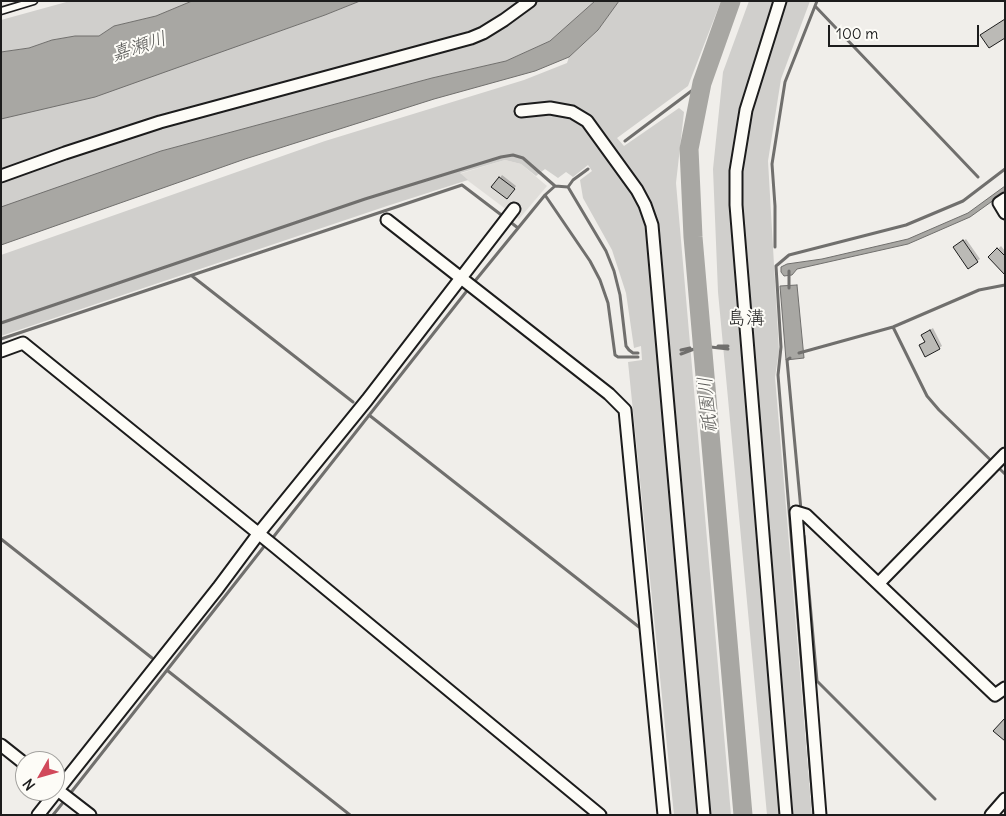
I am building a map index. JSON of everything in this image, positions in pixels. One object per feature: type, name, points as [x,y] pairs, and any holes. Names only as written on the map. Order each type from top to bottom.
[{"type":"street","points":[[1,176],[160,122],[471,38],[504,20],[530,1]]},
{"type":"street","points":[[780,1],[746,110],[736,170],[736,206],[786,815]]},
{"type":"street","points":[[521,111],[550,108],[572,112],[587,121],[637,190],[645,204],[652,225],[704,815]]},
{"type":"street","points":[[1005,199],[999,203],[1005,213]]},
{"type":"street","points":[[65,777],[218,588],[258,533],[367,400],[514,209]]},
{"type":"street","points":[[387,220],[609,394],[626,410],[664,815]]},
{"type":"street","points":[[1,351],[23,343],[274,546],[600,815]]},
{"type":"street","points":[[879,584],[1003,456]]},
{"type":"street","points":[[820,815],[801,514],[879,584],[995,695],[1005,688]]},
{"type":"street","points":[[1,745],[15,756]]},
{"type":"street","points":[[65,795],[90,815]]},
{"type":"street","points":[[991,815],[1005,799]]},
{"type":"street","points":[[38,815],[47,801]]},
{"type":"lane","points":[[1,11],[34,1]]},
{"type":"shaded area","points":[[70,1],[192,1],[156,16],[114,26],[99,36],[75,36],[52,40],[29,48],[1,52],[1,20]]},
{"type":"shaded area","points":[[360,1],[595,1],[550,41],[506,61],[432,78],[161,151],[1,229],[1,119],[252,41]]},
{"type":"shaded area","points":[[619,1],[721,1],[688,86],[617,138],[624,146],[679,108],[684,112],[676,183],[731,815],[674,815],[628,362],[642,360],[641,346],[634,348],[626,293],[612,250],[583,198],[580,180],[592,171],[588,165],[573,177],[566,172],[558,178],[545,169],[536,176],[521,164],[505,160],[460,173],[468,180],[1,336],[1,255],[325,141],[524,80],[567,63],[569,57],[598,30]]},
{"type":"shaded area","points":[[749,1],[810,1],[781,79],[768,161],[779,351],[775,377],[812,815],[767,815],[718,292],[713,169],[723,72]]},
{"type":"shaded area","points":[[505,160],[521,164],[547,186],[519,219],[459,174]]},
{"type":"water","name":"嘉瀬川","points":[[192,1],[360,1],[95,97],[1,119],[1,52],[29,48],[52,40],[75,36],[99,36],[114,26],[156,16]]},
{"type":"water","points":[[595,1],[619,1],[598,30],[569,57],[535,71],[434,99],[245,159],[1,245],[1,207],[161,151],[432,78],[506,61],[550,41]]},
{"type":"water","points":[[1005,186],[1005,192],[970,217],[908,244],[797,269],[792,275],[784,276],[781,272],[781,267],[787,264],[822,259],[908,239],[968,213]]},
{"type":"water","points":[[797,285],[804,358],[786,360],[780,286]]},
{"type":"building","points":[[1005,19],[1005,38],[989,48],[980,35]]},
{"type":"building","points":[[499,177],[515,189],[507,199],[491,187]]},
{"type":"building","points":[[963,240],[978,262],[968,269],[953,247]]},
{"type":"building","points":[[997,248],[1005,256],[1005,275],[988,257]]},
{"type":"building","points":[[930,330],[940,349],[925,357],[919,345],[925,342],[921,335]]},
{"type":"building","points":[[1005,718],[1005,741],[993,731]]},
{"type":"waterway","name":"祇園川","points":[[731,1],[702,83],[689,149],[693,237],[743,815]]},
{"type":"waterway","points":[[775,247],[772,164],[785,82],[817,1]]},
{"type":"waterway","points":[[815,6],[978,177]]},
{"type":"waterway","points":[[625,141],[702,83]]},
{"type":"waterway","points":[[1,323],[365,199],[501,157],[513,155],[523,158],[555,186],[568,187]]},
{"type":"waterway","points":[[568,187],[573,180],[588,169]]},
{"type":"waterway","points":[[814,815],[778,375],[781,347],[776,266],[789,255],[906,225],[963,201],[1005,169]]},
{"type":"waterway","points":[[1,339],[462,185],[504,217]]},
{"type":"waterway","points":[[545,195],[555,186]]},
{"type":"waterway","points":[[568,187],[606,251],[614,271],[620,295],[626,346],[633,353],[638,353]]},
{"type":"waterway","points":[[271,540],[466,292],[545,195],[590,261],[600,280],[608,303],[615,355],[618,357],[638,357]]},
{"type":"waterway","points":[[509,221],[518,228]]},
{"type":"waterway","points":[[789,271],[789,288]]},
{"type":"waterway","points":[[192,276],[353,402]]},
{"type":"waterway","points":[[799,353],[893,327],[979,290],[1005,285]]},
{"type":"waterway","points":[[893,327],[927,396],[1005,474]]},
{"type":"waterway","name":"祇園川","points":[[681,354],[702,346],[728,349]]},
{"type":"waterway","points":[[718,346],[728,346]]},
{"type":"waterway","points":[[681,350],[690,348]]},
{"type":"waterway","points":[[790,358],[787,360],[801,510]]},
{"type":"waterway","points":[[369,415],[639,627]]},
{"type":"waterway","points":[[804,536],[817,681],[935,799]]},
{"type":"waterway","points":[[1,539],[152,658]]},
{"type":"waterway","points":[[69,795],[266,544]]},
{"type":"waterway","points":[[168,671],[350,815]]},
{"type":"waterway","points":[[53,815],[64,801]]},
{"type":"district","name":"島溝","points":[[746,319]]}]
